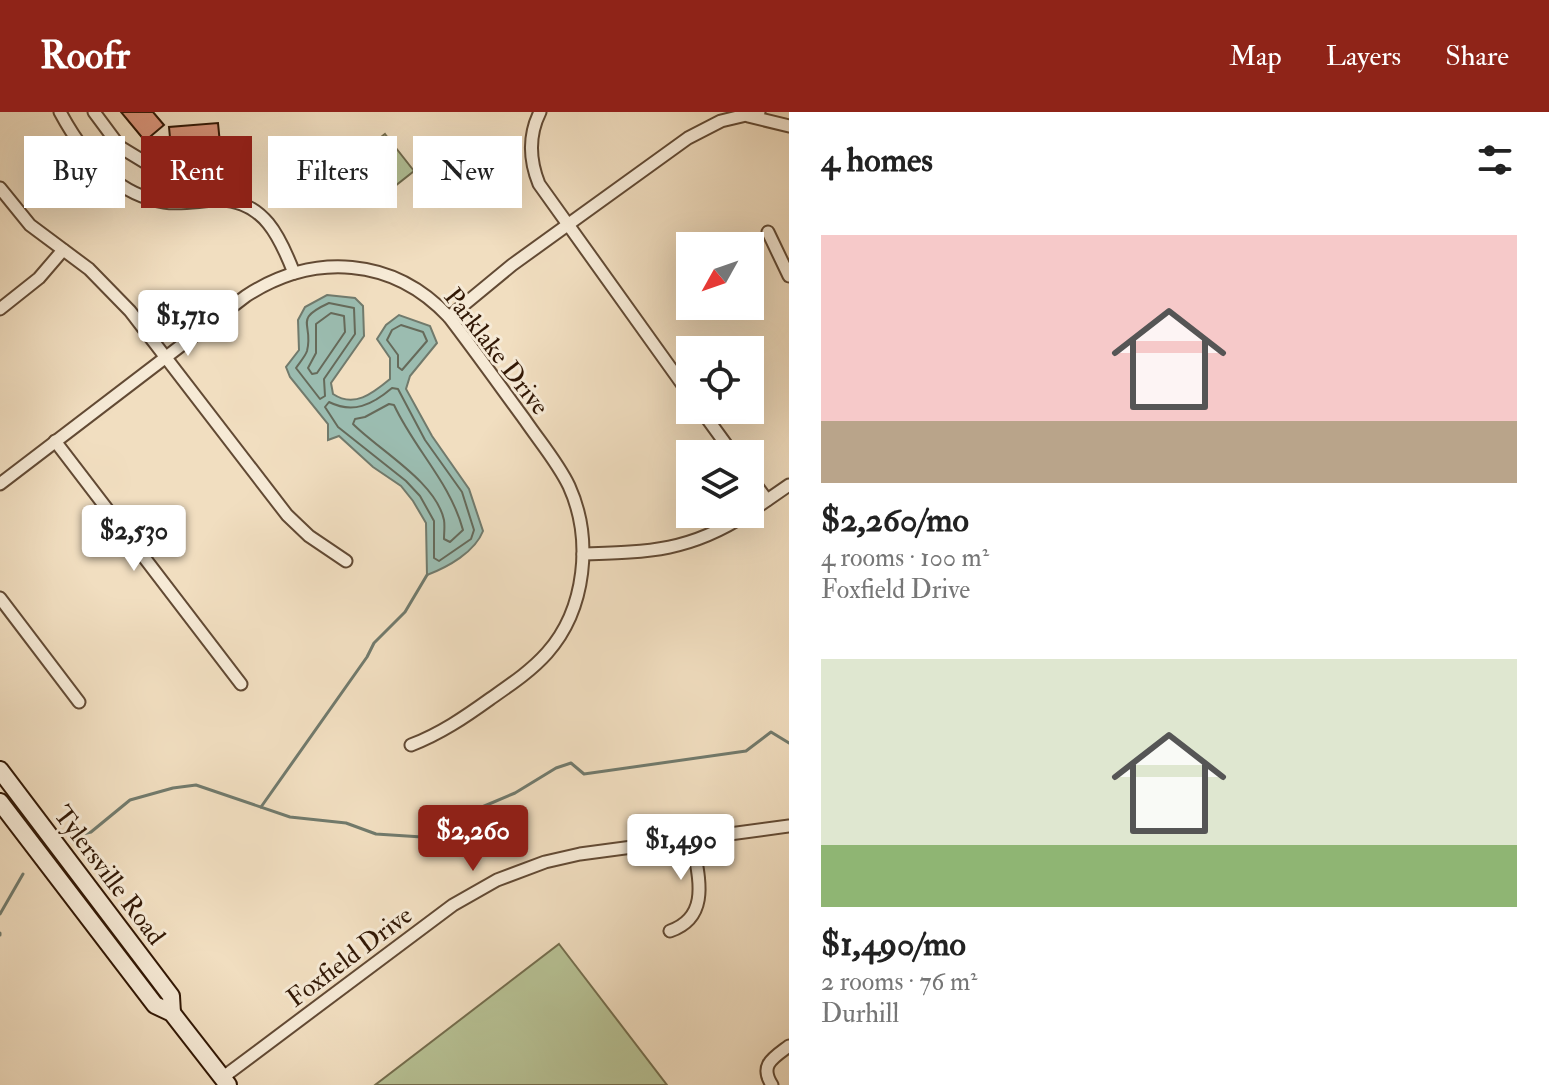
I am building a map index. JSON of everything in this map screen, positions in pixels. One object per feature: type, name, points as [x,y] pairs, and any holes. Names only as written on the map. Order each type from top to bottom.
[{"type":"main road","name":"Tylersville Road","points":[[0,770],[171,996],[172,1013]]},
{"type":"main road","name":"Tylersville Road","points":[[0,802],[155,1005],[172,1013],[225,1081]]},
{"type":"street","points":[[60,112],[79,145],[110,177],[141,195]]},
{"type":"street","points":[[94,112],[120,147],[141,160]]},
{"type":"street","points":[[540,112],[531,140],[533,170],[543,190],[676,375]]},
{"type":"street","points":[[449,317],[482,287],[688,138],[721,121],[759,112]]},
{"type":"street","points":[[743,115],[789,126]]},
{"type":"street","points":[[0,188],[30,225],[106,283],[287,515],[309,536],[346,561]]},
{"type":"street","points":[[247,208],[256,211],[277,233],[294,273]]},
{"type":"street","points":[[768,232],[789,276]]},
{"type":"street","points":[[0,309],[39,278],[63,250]]},
{"type":"street","name":"Parklake Drive","points":[[0,484],[265,284],[294,273],[345,266],[378,272],[428,297],[449,317],[562,473],[577,507],[583,554],[581,581],[570,617],[546,654],[530,670],[470,714],[439,733],[411,745]]},
{"type":"street","points":[[55,441],[241,684]]},
{"type":"street","points":[[764,502],[789,485]]},
{"type":"street","points":[[764,496],[767,500]]},
{"type":"street","points":[[583,554],[659,550],[680,546],[722,528]]},
{"type":"street","points":[[0,598],[79,702]]},
{"type":"street","name":"Foxfield Drive","points":[[225,1081],[453,905],[497,880],[545,862],[580,854],[789,826]]},
{"type":"street","points":[[670,931],[688,923],[698,904],[692,838]]},
{"type":"street","points":[[772,1085],[766,1076],[768,1063],[789,1046]]},
{"type":"green space","points":[[397,149],[413,170],[397,184]]},
{"type":"green space","points":[[559,944],[667,1085],[375,1085]]},
{"type":"water","points":[[327,295],[355,298],[363,306],[364,336],[331,383],[333,394],[341,398],[363,397],[390,379],[390,358],[377,339],[386,325],[399,315],[430,326],[437,343],[410,376],[406,389],[432,436],[469,489],[483,531],[467,552],[427,575],[426,523],[413,501],[401,486],[373,467],[339,436],[328,440],[328,424],[290,377],[286,367],[299,350],[298,320],[305,307]]},
{"type":"building","points":[[121,112],[153,112],[164,125],[151,136],[141,136]]},
{"type":"building","points":[[218,123],[219,136],[170,136],[169,127]]},
{"type":"waterway","points":[[261,807],[374,643],[405,612],[427,575]]},
{"type":"waterway","points":[[75,836],[91,832],[130,800],[196,785],[290,817],[346,823],[376,834],[422,837],[449,829],[482,807],[571,763],[584,774],[746,751],[771,732],[789,743]]},
{"type":"waterway","points":[[0,914],[23,874]]}]
